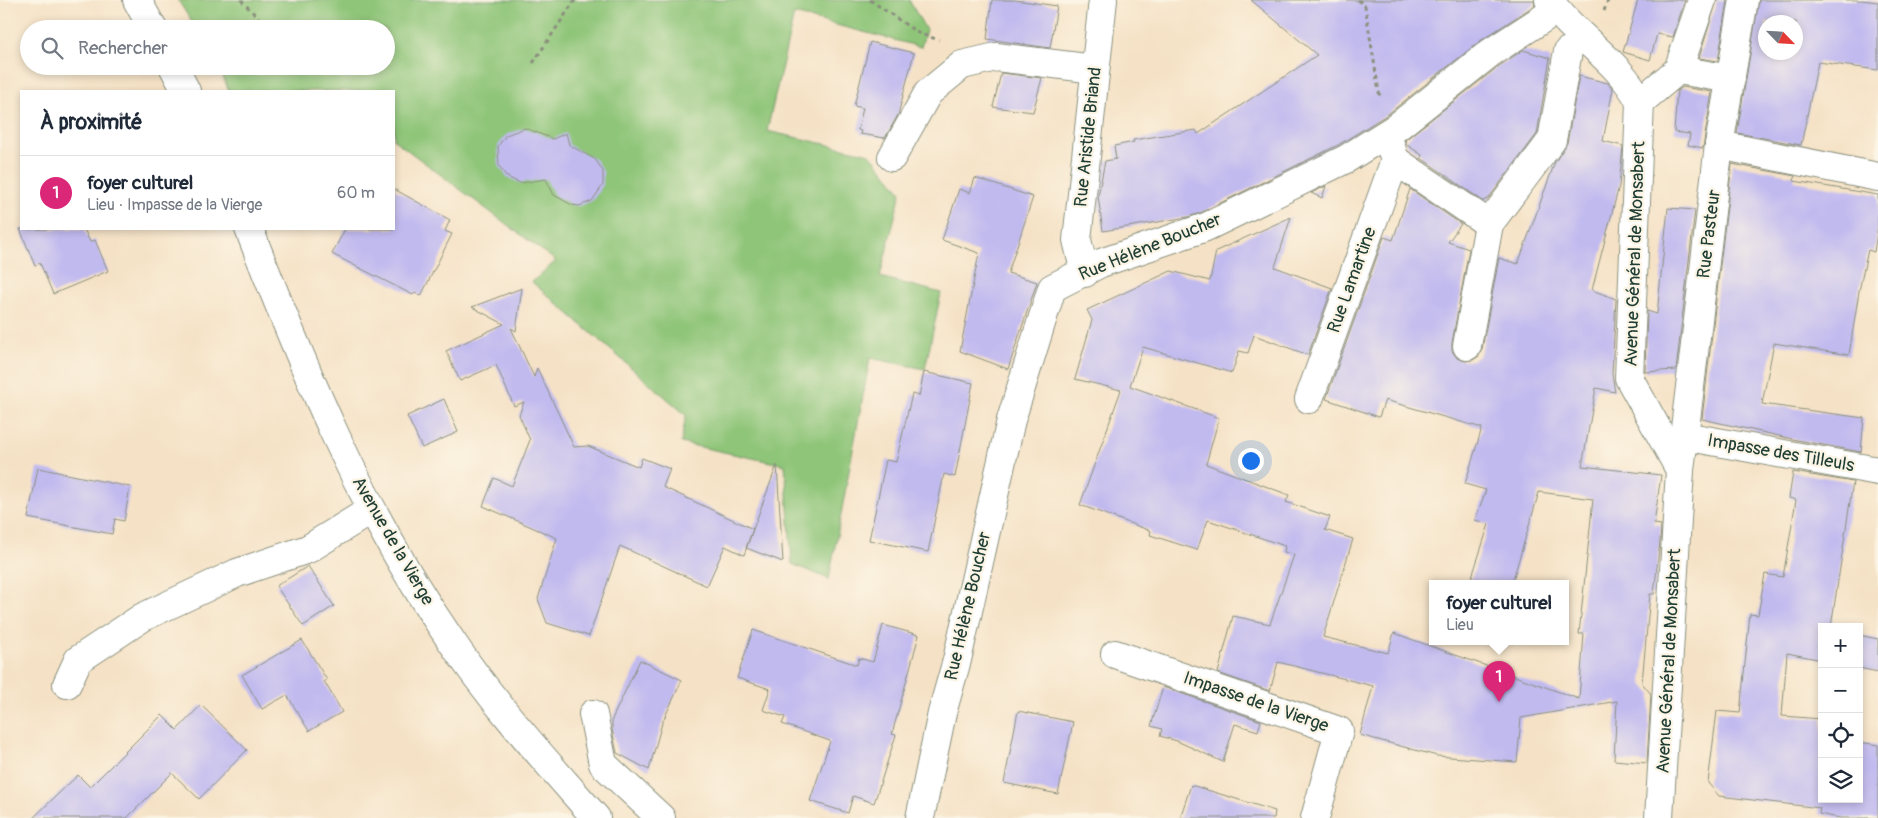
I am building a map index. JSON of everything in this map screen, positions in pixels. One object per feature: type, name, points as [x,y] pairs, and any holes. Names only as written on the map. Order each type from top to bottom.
[{"type":"street","points":[[137,0],[148,20]]},
{"type":"street","name":"Rue Aristide Briand","points":[[1085,273],[1077,240],[1103,0]]},
{"type":"street","points":[[1552,5],[1628,81],[1640,102],[1678,70],[1702,0]]},
{"type":"street","name":"Rue Pasteur","points":[[1680,470],[1719,145],[1744,0]]},
{"type":"street","name":"Rue Hélène Boucher","points":[[920,818],[942,713],[957,660],[1011,420],[1052,288],[1085,273],[1101,263],[1206,227],[1346,159],[1386,133],[1552,5]]},
{"type":"street","points":[[1468,346],[1489,224],[1552,140],[1568,50]]},
{"type":"street","points":[[892,157],[928,93],[962,65],[996,57],[1095,69]]},
{"type":"street","points":[[1678,70],[1731,79]]},
{"type":"street","points":[[178,75],[185,90]]},
{"type":"street","name":"Avenue Général de Monsabert","points":[[1640,102],[1629,378],[1680,470],[1665,747],[1659,818]]},
{"type":"street","points":[[1386,133],[1395,160],[1489,224]]},
{"type":"street","points":[[1719,145],[1878,177]]},
{"type":"street","name":"Rue Lamartine","points":[[1309,399],[1395,160]]},
{"type":"street","name":"Avenue de la Vierge","points":[[249,230],[295,347],[371,510],[448,636],[532,745],[596,818]]},
{"type":"street","name":"Impasse des Tilleuls","points":[[1684,436],[1878,471]]},
{"type":"street","points":[[68,684],[78,660],[143,616],[237,573],[308,549],[371,510]]},
{"type":"street","name":"Impasse de la Vierge","points":[[1115,654],[1339,731],[1315,818]]},
{"type":"street","points":[[593,714],[603,764],[661,818]]},
{"type":"path","points":[[241,0],[260,20]]},
{"type":"path","points":[[533,63],[574,0]]},
{"type":"path","points":[[870,0],[918,33],[961,47],[962,65]]},
{"type":"path","points":[[1358,0],[1365,6],[1386,133]]},
{"type":"green space","points":[[178,0],[909,0],[926,30],[921,47],[794,14],[767,131],[870,154],[901,192],[880,277],[941,293],[925,369],[870,358],[829,579],[792,564],[785,465],[681,443],[686,415],[532,282],[556,261],[395,141],[395,90],[229,90],[222,75],[395,75],[395,20],[190,20]]},
{"type":"building","points":[[992,0],[1015,0],[1057,6],[1050,48],[987,39]]},
{"type":"building","points":[[1251,0],[1534,0],[1535,5],[1480,41],[1388,114],[1338,145],[1200,213],[1188,217],[1103,231],[1098,196],[1105,161],[1116,159],[1114,146],[1134,142],[1133,140],[1196,130],[1198,134],[1317,55]]},
{"type":"building","points":[[1638,0],[1685,0],[1673,37],[1657,34],[1650,60],[1623,52]]},
{"type":"building","points":[[1717,0],[1728,0],[1718,61],[1699,58]]},
{"type":"building","points":[[1759,0],[1861,0],[1878,2],[1878,70],[1818,62],[1801,145],[1737,133]]},
{"type":"building","points":[[870,42],[914,53],[898,115],[885,138],[860,134],[861,131],[858,130],[863,108],[854,106]]},
{"type":"building","points":[[1523,50],[1550,58],[1537,134],[1488,199],[1483,201],[1421,158],[1422,155],[1407,145],[1405,140],[1499,66]]},
{"type":"building","points":[[1001,73],[1042,78],[1033,112],[993,107]]},
{"type":"building","points":[[1579,76],[1608,83],[1613,89],[1603,141],[1623,146],[1619,186],[1592,290],[1616,299],[1612,374],[1615,392],[1596,388],[1582,466],[1661,475],[1654,524],[1661,525],[1660,541],[1654,594],[1650,594],[1642,683],[1651,694],[1647,763],[1614,760],[1617,701],[1521,718],[1517,762],[1437,756],[1360,735],[1373,686],[1278,662],[1270,691],[1218,673],[1233,616],[1270,624],[1294,555],[1284,552],[1285,546],[1208,520],[1197,550],[1150,535],[1151,531],[1080,505],[1121,390],[1075,379],[1092,320],[1087,310],[1171,271],[1210,281],[1216,251],[1291,217],[1275,267],[1332,288],[1308,355],[1254,335],[1248,353],[1239,351],[1232,373],[1143,347],[1130,386],[1219,418],[1206,464],[1289,495],[1286,502],[1330,517],[1325,530],[1353,539],[1323,637],[1388,653],[1394,633],[1579,699],[1584,634],[1579,634],[1593,499],[1539,492],[1513,580],[1471,580],[1489,524],[1475,520],[1486,490],[1465,484],[1482,428],[1385,400],[1379,417],[1326,399],[1384,237],[1393,240],[1410,189],[1461,224],[1448,242],[1469,249],[1452,351],[1457,358],[1465,361],[1473,360],[1479,356],[1482,349],[1499,258],[1518,264],[1555,162],[1567,143]]},
{"type":"building","points":[[1683,87],[1712,92],[1703,148],[1688,145],[1690,134],[1674,132],[1677,91]]},
{"type":"building","points":[[525,128],[553,139],[566,133],[569,145],[595,159],[603,171],[603,185],[592,201],[579,206],[572,205],[554,195],[546,179],[520,183],[507,177],[499,166],[498,146],[506,135]]},
{"type":"building","points":[[1732,164],[1795,176],[1794,181],[1878,195],[1878,226],[1874,252],[1868,250],[1859,291],[1849,355],[1774,343],[1762,404],[1864,418],[1861,452],[1702,419]]},
{"type":"building","points":[[975,178],[1033,197],[1008,273],[1037,282],[1008,369],[960,351],[979,253],[942,240],[959,189],[970,193]]},
{"type":"building","points":[[1326,186],[1322,198],[1311,193]]},
{"type":"building","points":[[395,190],[450,220],[445,231],[452,234],[421,296],[415,293],[413,295],[332,254],[344,230],[395,230]]},
{"type":"building","points":[[1668,208],[1695,210],[1676,370],[1645,372],[1647,311],[1657,314]]},
{"type":"building","points":[[20,230],[84,230],[90,242],[95,240],[108,271],[53,294],[40,263],[35,266]]},
{"type":"building","points":[[522,288],[516,331],[511,328],[534,377],[537,368],[574,447],[588,446],[639,467],[642,458],[670,469],[663,487],[753,529],[744,555],[725,546],[707,586],[620,546],[589,636],[547,623],[538,599],[557,538],[483,506],[494,478],[512,486],[530,440],[519,415],[524,402],[514,406],[496,365],[460,381],[446,351],[504,324],[472,307]]},
{"type":"building","points":[[924,372],[973,383],[955,477],[944,474],[928,552],[869,540],[886,460],[896,462],[912,394],[919,396]]},
{"type":"building","points":[[444,399],[458,432],[422,448],[407,416]]},
{"type":"building","points":[[777,465],[783,562],[746,548]]},
{"type":"building","points":[[38,468],[130,487],[124,521],[115,519],[112,534],[28,518]]},
{"type":"building","points":[[1793,472],[1853,482],[1832,623],[1818,623],[1818,659],[1787,653],[1782,716],[1818,719],[1818,803],[1863,803],[1863,743],[1878,745],[1878,818],[1840,818],[1819,814],[1820,808],[1719,796],[1708,783],[1717,711],[1740,713],[1750,614],[1758,615],[1765,574],[1783,577],[1796,500],[1789,498]]},
{"type":"building","points":[[308,566],[334,606],[303,626],[276,586]]},
{"type":"building","points":[[883,625],[919,635],[892,734],[896,735],[874,803],[853,796],[848,813],[810,801],[830,741],[782,724],[785,717],[763,710],[770,689],[737,678],[753,630],[857,665],[859,658],[873,662]]},
{"type":"building","points":[[1863,636],[1878,639],[1878,672],[1863,669]]},
{"type":"building","points":[[302,640],[327,680],[324,681],[342,712],[309,731],[287,695],[262,709],[242,675]]},
{"type":"building","points":[[640,660],[682,680],[662,723],[649,770],[617,753],[612,729],[612,719]]},
{"type":"building","points":[[1163,687],[1261,721],[1258,731],[1235,724],[1223,762],[1177,741],[1160,736],[1162,729],[1151,726]]},
{"type":"building","points":[[201,705],[247,750],[199,799],[172,773],[127,818],[33,818],[78,775],[90,787],[162,715],[177,730]]},
{"type":"building","points":[[1018,711],[1073,722],[1058,794],[1004,783]]},
{"type":"building","points":[[1191,785],[1275,811],[1274,818],[1180,818]]},
{"type":"place","name":"foyer culturel","points":[[1499,702]]}]
